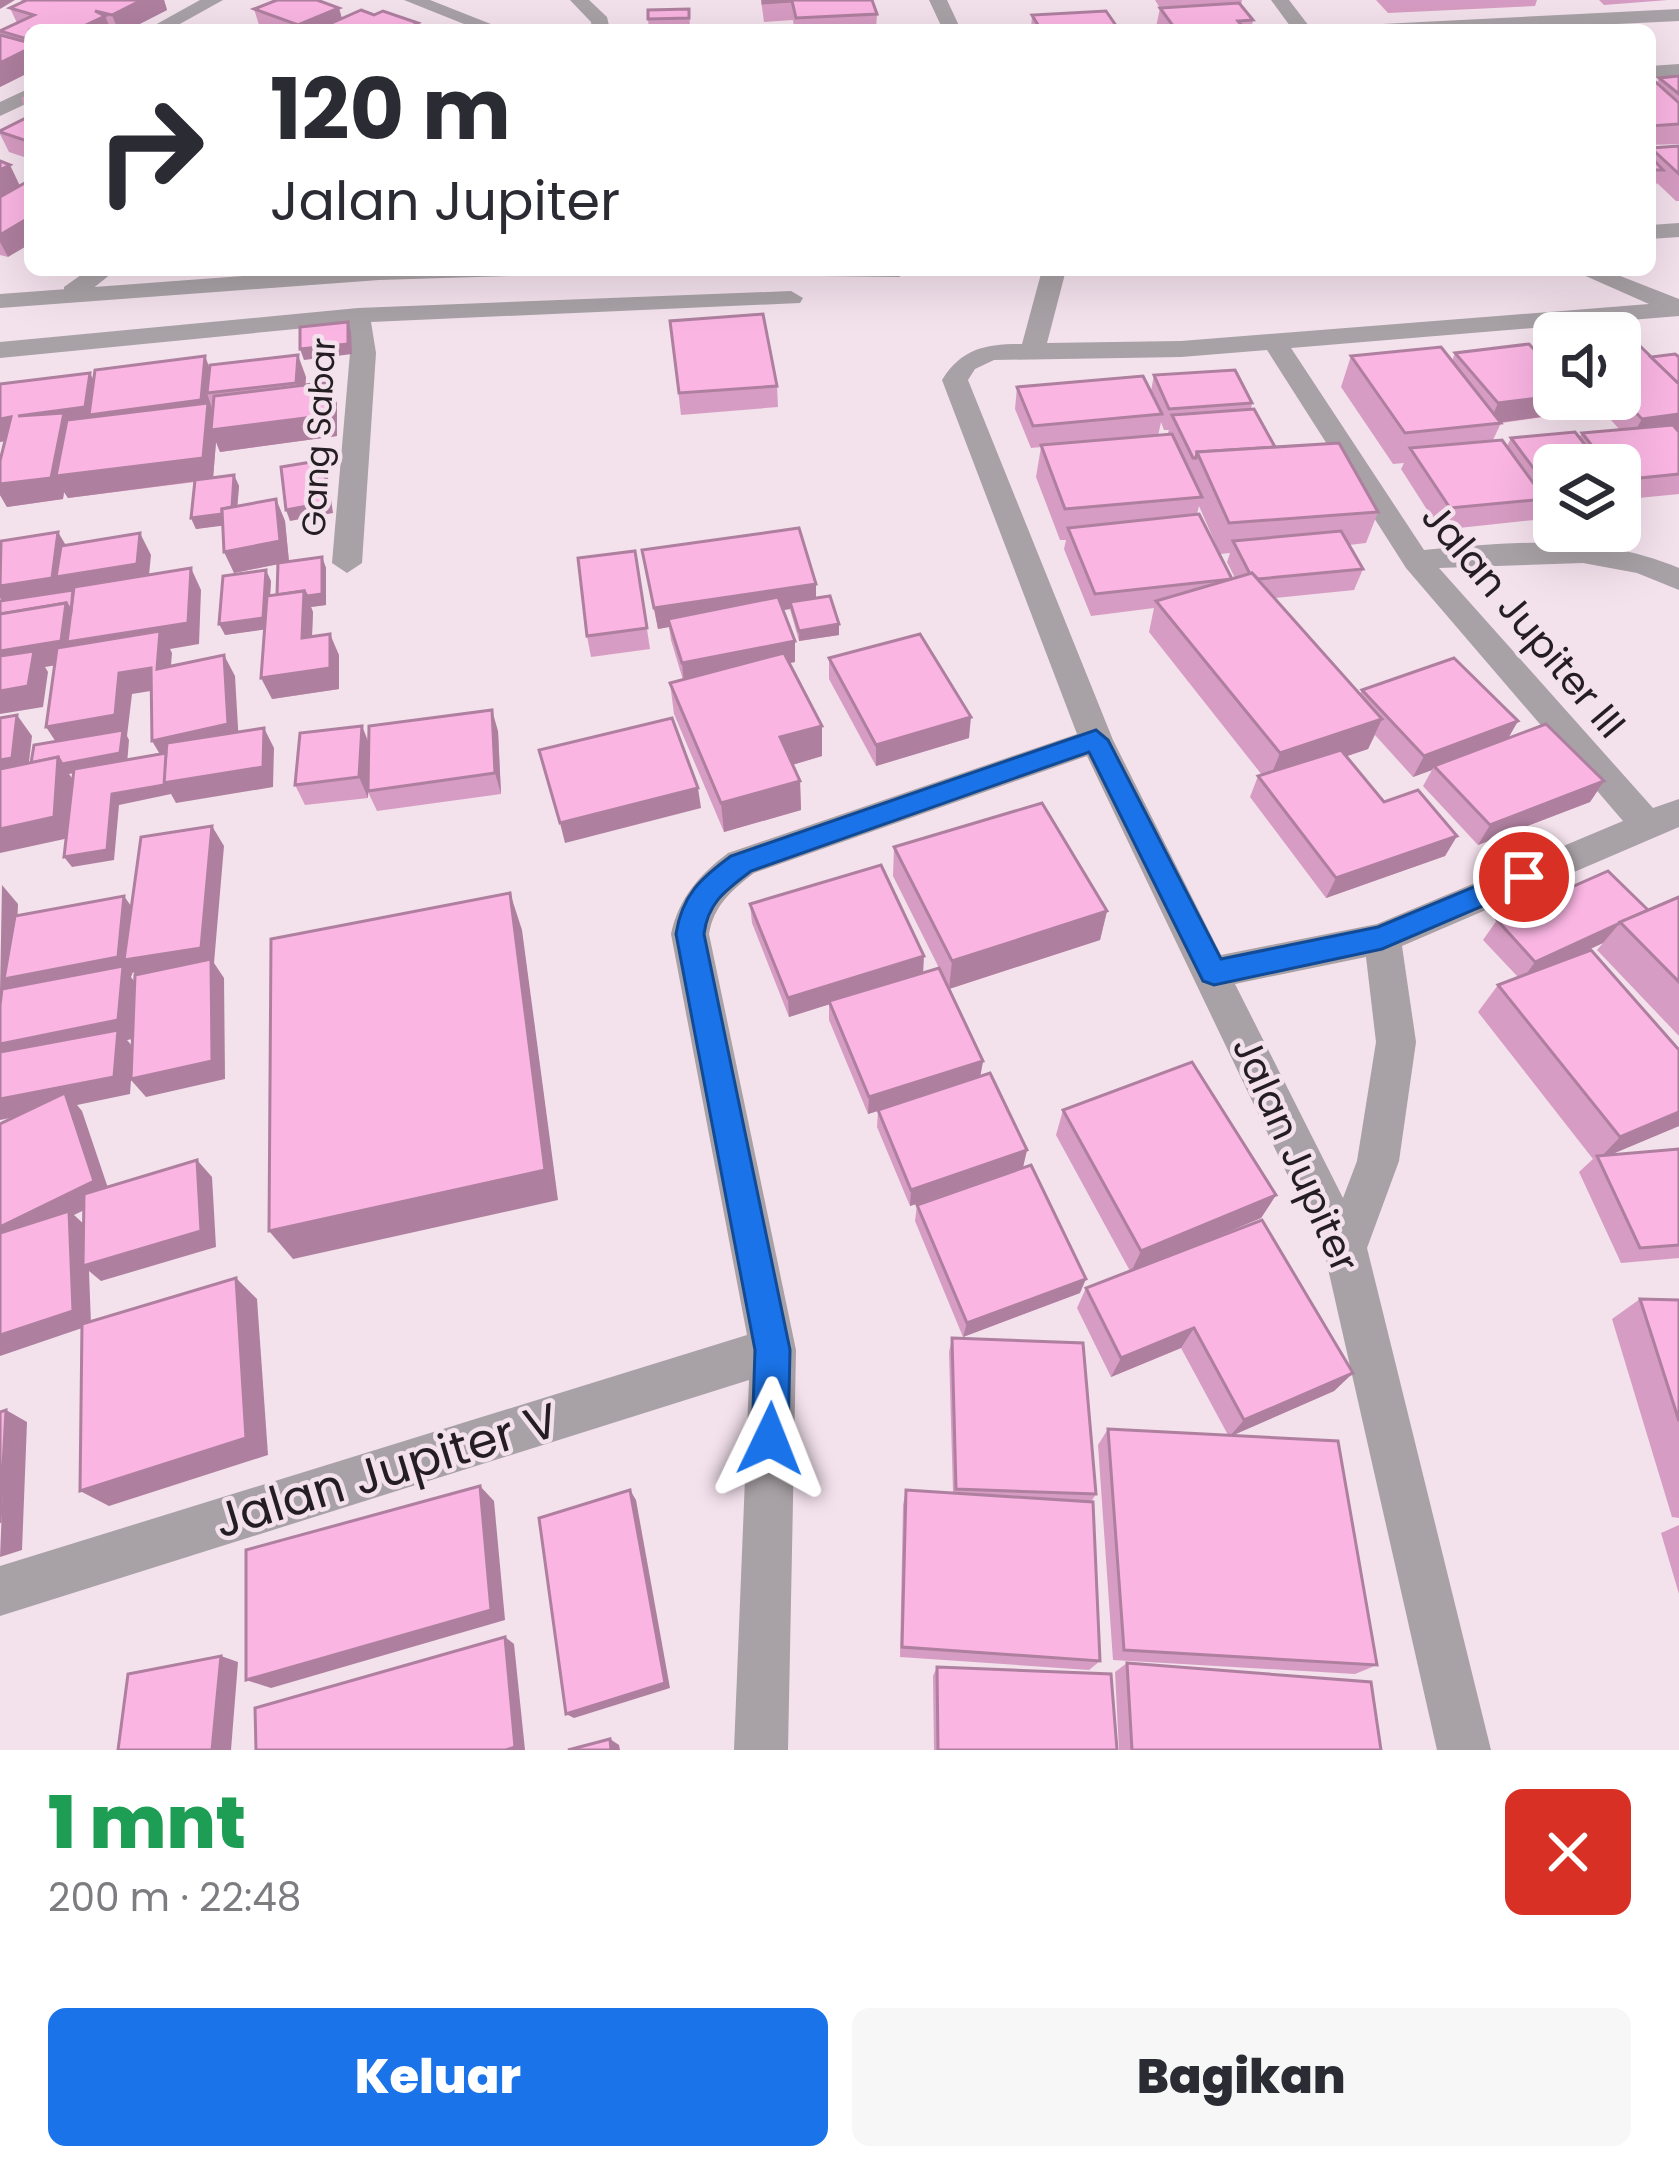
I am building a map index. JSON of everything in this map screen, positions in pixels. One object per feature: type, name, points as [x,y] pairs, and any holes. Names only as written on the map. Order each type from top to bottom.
[{"type":"street","points":[[167,24],[214,0]]},
{"type":"street","points":[[413,0],[480,24]]},
{"type":"street","points":[[578,0],[600,24]]},
{"type":"street","points":[[1280,0],[1298,24]]},
{"type":"street","points":[[1493,24],[1679,14]]},
{"type":"street","points":[[73,292],[96,276]]},
{"type":"street","points":[[0,301],[331,276]]},
{"type":"street","points":[[358,315],[378,276]]},
{"type":"street","points":[[1051,276],[1019,353],[1181,349],[1679,308]]},
{"type":"street","points":[[1599,276],[1679,308]]},
{"type":"street","points":[[0,350],[358,315],[790,298]]},
{"type":"street","name":"Gang Sabar","points":[[347,563],[363,353],[358,315]]},
{"type":"street","name":"Jalan Jupiter III","points":[[1273,339],[1416,561],[1662,818]]},
{"type":"street","name":"Jalan Jupiter","points":[[1019,353],[989,352],[965,364],[955,380],[1096,740],[1346,1248],[1464,1750]]},
{"type":"street","points":[[1416,561],[1553,549],[1645,562],[1679,580]]},
{"type":"street","points":[[761,1750],[773,1350],[690,934],[694,908],[713,884],[741,863],[1096,740]]},
{"type":"street","points":[[1214,973],[1382,938],[1662,818]]},
{"type":"street","points":[[1346,1248],[1378,1161],[1396,1042],[1382,938]]},
{"type":"street","name":"Jalan Jupiter V","points":[[0,1591],[773,1350]]},
{"type":"building","points":[[27,0],[142,0],[112,15],[95,11],[105,16],[88,24],[24,24],[24,38],[0,31],[34,15],[10,8]]},
{"type":"building","points":[[277,0],[317,0],[339,8],[300,24],[254,9]]},
{"type":"building","points":[[763,0],[872,0],[877,14],[796,18],[792,1]]},
{"type":"building","points":[[1239,3],[1253,20],[1172,24],[1160,8]]},
{"type":"building","points":[[689,9],[689,18],[648,19],[648,10]]},
{"type":"building","points":[[361,10],[374,15],[383,11],[418,23],[416,24],[330,24]]},
{"type":"building","points":[[1106,11],[1115,24],[1037,24],[1032,15]]},
{"type":"building","points":[[0,35],[24,41],[24,51],[0,63]]},
{"type":"building","points":[[1679,76],[1679,94],[1659,78]]},
{"type":"building","points":[[1656,82],[1679,103],[1679,124],[1656,126]]},
{"type":"building","points":[[24,119],[24,140],[0,131]]},
{"type":"building","points":[[1679,146],[1679,174],[1656,153],[1656,148]]},
{"type":"building","points":[[24,183],[24,221],[0,235],[0,197]]},
{"type":"building","points":[[763,314],[777,386],[679,393],[670,321]]},
{"type":"building","points":[[348,322],[348,344],[300,349],[300,327]]},
{"type":"building","points":[[1529,344],[1533,348],[1533,399],[1498,403],[1455,353]]},
{"type":"building","points":[[1441,347],[1501,423],[1405,433],[1351,356]]},
{"type":"building","points":[[1641,347],[1679,384],[1679,414],[1642,419]]},
{"type":"building","points":[[298,355],[296,383],[207,393],[210,365]]},
{"type":"building","points":[[205,356],[201,400],[89,415],[95,370]]},
{"type":"building","points":[[1651,357],[1679,357],[1679,382]]},
{"type":"building","points":[[1235,370],[1252,403],[1169,409],[1154,375]]},
{"type":"building","points":[[90,373],[85,407],[18,416],[64,413],[51,478],[0,484],[0,461],[11,417],[0,419],[0,384]]},
{"type":"building","points":[[1143,376],[1162,414],[1033,426],[1017,387]]},
{"type":"building","points":[[330,382],[329,415],[211,430],[214,396]]},
{"type":"building","points":[[208,403],[203,458],[56,476],[67,420]]},
{"type":"building","points":[[1254,409],[1275,447],[1197,452],[1196,458],[1172,415]]},
{"type":"building","points":[[1673,425],[1679,432],[1679,474],[1641,478],[1641,444],[1591,444],[1582,433]]},
{"type":"building","points":[[1575,432],[1584,444],[1533,444],[1533,468],[1511,438]]},
{"type":"building","points":[[1172,434],[1202,497],[1065,509],[1041,445]]},
{"type":"building","points":[[1502,440],[1533,483],[1533,500],[1450,508],[1410,448]]},
{"type":"building","points":[[1339,443],[1378,512],[1229,523],[1197,452]]},
{"type":"building","points":[[323,460],[329,502],[286,510],[281,467]]},
{"type":"building","points":[[234,475],[232,507],[222,509],[222,514],[191,518],[195,480]]},
{"type":"building","points":[[276,499],[280,541],[224,552],[222,509]]},
{"type":"building","points":[[1199,514],[1232,579],[1095,594],[1068,528]]},
{"type":"building","points":[[799,528],[816,584],[654,608],[642,550]]},
{"type":"building","points":[[1341,531],[1363,569],[1258,579],[1250,574],[1233,541]]},
{"type":"building","points":[[58,532],[52,578],[0,586],[1,541]]},
{"type":"building","points":[[140,533],[137,564],[56,577],[61,546]]},
{"type":"building","points":[[635,551],[647,628],[587,636],[578,558]]},
{"type":"building","points":[[322,557],[322,594],[277,595],[278,563]]},
{"type":"building","points":[[191,568],[188,623],[67,642],[74,587]]},
{"type":"building","points":[[266,570],[263,618],[219,624],[223,576]]},
{"type":"building","points":[[1252,573],[1382,719],[1280,753],[1156,601]]},
{"type":"building","points":[[73,590],[71,611],[66,603],[0,614],[0,601]]},
{"type":"building","points":[[304,591],[302,638],[330,634],[330,668],[261,678],[267,596]]},
{"type":"building","points":[[830,596],[839,624],[799,631],[790,602]]},
{"type":"building","points":[[778,597],[795,641],[682,663],[668,619]]},
{"type":"building","points":[[66,603],[61,641],[0,651],[0,614]]},
{"type":"building","points":[[160,631],[157,669],[224,655],[228,724],[152,741],[151,668],[119,673],[115,715],[46,727],[57,648]]},
{"type":"building","points":[[920,634],[971,717],[876,745],[829,658]]},
{"type":"building","points":[[34,651],[28,686],[0,691],[0,656]]},
{"type":"building","points":[[784,653],[822,726],[780,737],[800,781],[721,803],[670,683]]},
{"type":"building","points":[[1454,658],[1518,721],[1424,756],[1362,690]]},
{"type":"building","points":[[492,710],[495,773],[368,791],[369,726]]},
{"type":"building","points":[[17,715],[12,758],[0,760],[0,718]]},
{"type":"building","points":[[672,718],[698,788],[560,823],[539,750]]},
{"type":"building","points":[[1546,724],[1604,781],[1490,825],[1434,766]]},
{"type":"building","points":[[362,726],[359,777],[295,785],[300,733]]},
{"type":"building","points":[[264,728],[263,767],[163,783],[167,743]]},
{"type":"building","points":[[123,730],[120,753],[62,764],[58,757],[31,763],[34,745]]},
{"type":"building","points":[[1341,750],[1384,802],[1418,790],[1457,836],[1336,878],[1258,776]]},
{"type":"building","points":[[166,753],[164,785],[112,794],[107,850],[64,857],[74,769]]},
{"type":"building","points":[[58,757],[54,817],[0,829],[0,769]]},
{"type":"building","points":[[1042,803],[1107,911],[952,961],[894,847]]},
{"type":"building","points":[[212,826],[201,948],[124,960],[141,837]]},
{"type":"building","points":[[881,865],[924,956],[788,998],[750,904]]},
{"type":"building","points":[[1608,871],[1648,910],[1535,962],[1497,920]]},
{"type":"building","points":[[510,893],[545,1170],[269,1231],[271,939]]},
{"type":"building","points":[[124,896],[118,957],[4,979],[15,916]]},
{"type":"building","points":[[1679,897],[1679,982],[1620,922]]},
{"type":"building","points":[[1591,950],[1679,1050],[1679,1112],[1620,1137],[1498,985]]},
{"type":"building","points":[[211,959],[212,1061],[131,1079],[135,975]]},
{"type":"building","points":[[123,966],[118,1020],[0,1044],[2,989]]},
{"type":"building","points":[[939,968],[983,1061],[869,1097],[829,1001]]},
{"type":"building","points":[[118,1030],[114,1077],[0,1099],[0,1052]]},
{"type":"building","points":[[1192,1062],[1276,1195],[1141,1251],[1063,1110]]},
{"type":"building","points":[[990,1073],[1027,1150],[911,1190],[878,1110]]},
{"type":"building","points":[[65,1093],[94,1181],[0,1227],[0,1124]]},
{"type":"building","points":[[1679,1149],[1679,1245],[1640,1248],[1597,1156]]},
{"type":"building","points":[[197,1160],[201,1231],[83,1266],[84,1194]]},
{"type":"building","points":[[1031,1165],[1086,1279],[967,1323],[917,1205]]},
{"type":"building","points":[[69,1211],[73,1311],[0,1335],[0,1233]]},
{"type":"building","points":[[1262,1220],[1353,1373],[1244,1420],[1194,1328],[1121,1358],[1086,1288]]},
{"type":"building","points":[[236,1278],[246,1438],[80,1491],[82,1324]]},
{"type":"building","points":[[1640,1299],[1679,1300],[1679,1421]]},
{"type":"building","points":[[952,1338],[1083,1343],[1096,1494],[956,1489]]},
{"type":"building","points":[[6,1410],[0,1523],[0,1412]]},
{"type":"building","points":[[1108,1429],[1338,1441],[1377,1665],[1124,1650]]},
{"type":"building","points":[[480,1486],[491,1610],[246,1680],[246,1550]]},
{"type":"building","points":[[630,1490],[665,1683],[566,1714],[539,1518]]},
{"type":"building","points":[[906,1490],[1093,1502],[1100,1661],[902,1647]]},
{"type":"building","points":[[505,1637],[515,1747],[256,1750],[255,1708]]},
{"type":"building","points":[[221,1656],[212,1750],[118,1750],[128,1674]]},
{"type":"building","points":[[1127,1663],[1371,1682],[1381,1750],[1132,1750]]},
{"type":"building","points":[[937,1667],[1111,1674],[1117,1750],[938,1750]]},
{"type":"building","points":[[610,1739],[611,1750],[568,1750]]},
{"type":"route","points":[[770,1439],[773,1350],[690,934],[694,908],[713,884],[741,863],[1096,740],[1214,973],[1382,938],[1524,877]]}]
